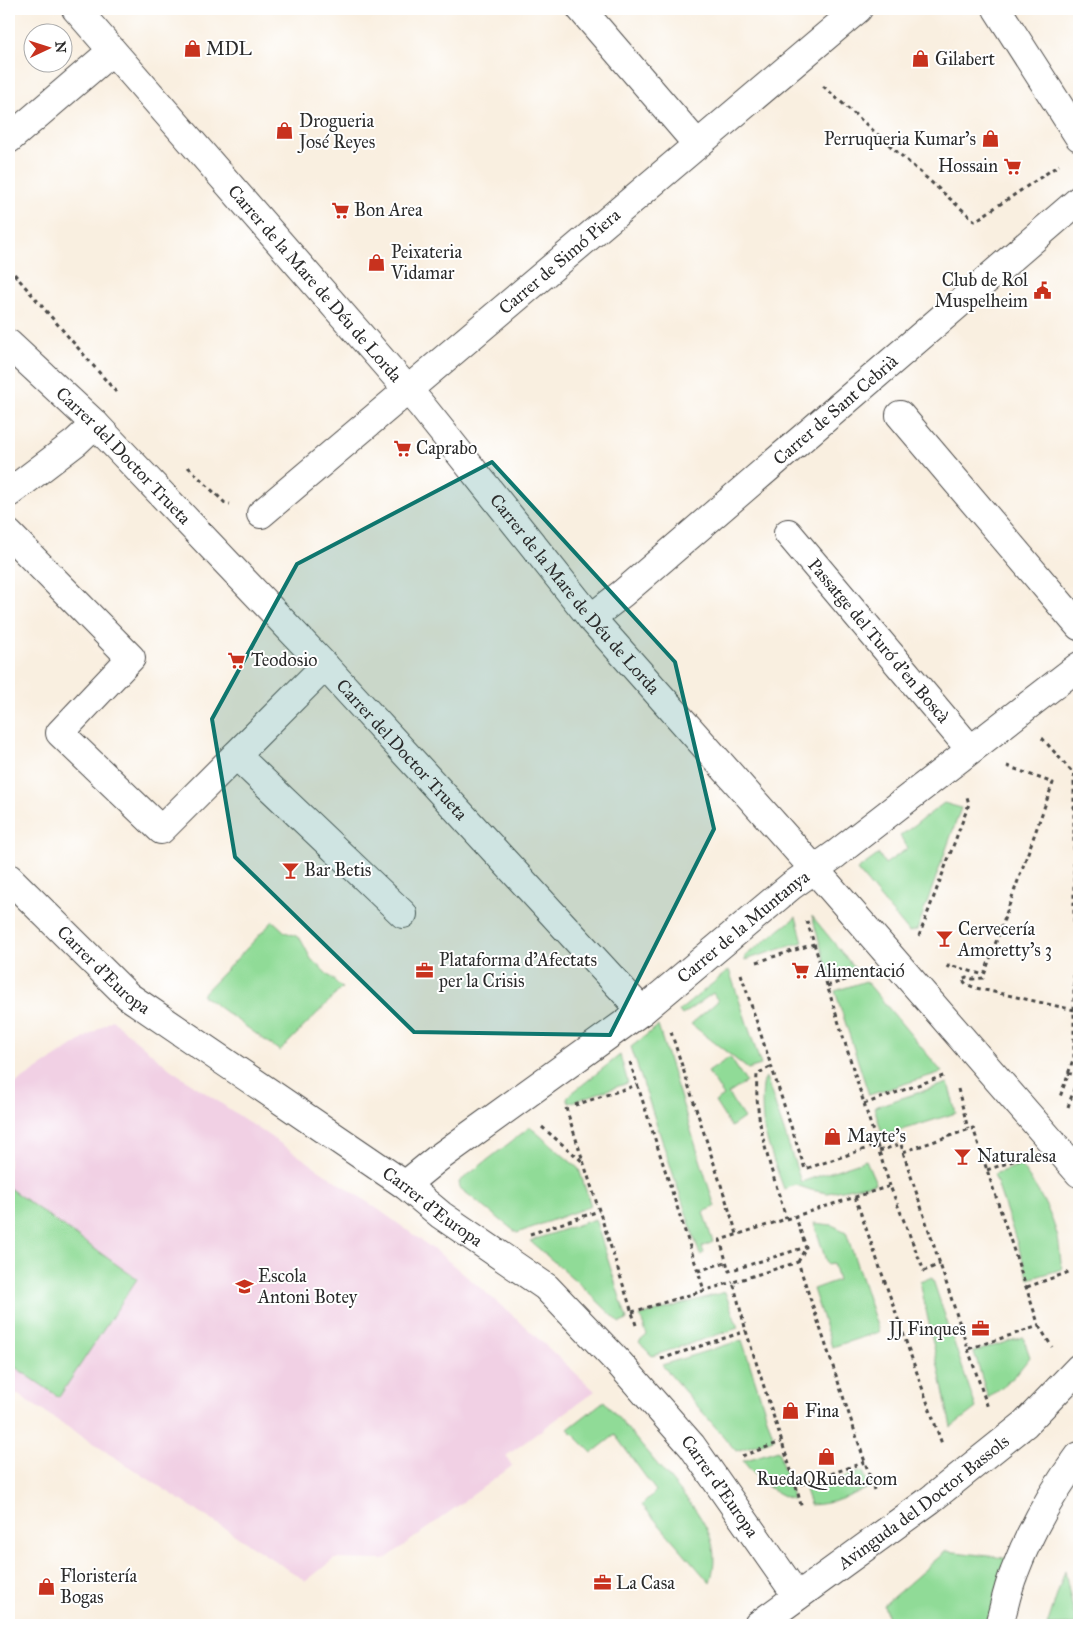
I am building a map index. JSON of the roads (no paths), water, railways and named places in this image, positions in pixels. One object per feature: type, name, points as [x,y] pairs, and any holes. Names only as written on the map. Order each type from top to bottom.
[{"type":"street","name":"Carrer de la Mare de Déu de Lorda","points":[[76,9],[408,390],[591,618],[1079,1173]]},
{"type":"street","points":[[581,9],[697,144]]},
{"type":"street","name":"Carrer de Simó Piera","points":[[261,514],[858,9]]},
{"type":"street","points":[[997,9],[1079,137]]},
{"type":"street","points":[[9,139],[112,50]]},
{"type":"street","name":"Carrer de Sant Cebrià","points":[[591,618],[631,586],[1079,200]]},
{"type":"street","name":"Carrer del Doctor Trueta","points":[[9,344],[95,424],[325,666],[642,1011]]},
{"type":"street","points":[[900,415],[1079,626]]},
{"type":"street","points":[[9,493],[76,442],[95,424]]},
{"type":"street","name":"Passatge del Turó d'en Boscà","points":[[788,533],[970,749]]},
{"type":"street","points":[[9,534],[130,658],[60,734],[161,830],[325,666]]},
{"type":"street","name":"Carrer de la Muntanya","points":[[405,1185],[642,1011],[791,886],[836,854],[1079,666]]},
{"type":"street","points":[[236,755],[403,914]]},
{"type":"street","name":"Carrer d'Europa","points":[[9,878],[128,996],[405,1185],[441,1214],[546,1288],[619,1362],[692,1446],[796,1596]]},
{"type":"street","name":"Avinguda del Doctor Bassols","points":[[758,1625],[930,1500],[1025,1424],[1079,1368]]},
{"type":"street","points":[[999,1625],[1013,1575],[1034,1524],[1079,1456]]},
{"type":"place","name":"MDL","points":[[192,49]]},
{"type":"place","name":"Gilabert","points":[[921,59]]},
{"type":"place","name":"Drogueria José Reyes","points":[[285,131]]},
{"type":"place","name":"Perruqueria Kumar's","points":[[990,139]]},
{"type":"place","name":"Hossain","points":[[1012,166]]},
{"type":"place","name":"Bon Area","points":[[340,210]]},
{"type":"place","name":"Peixateria Vidamar","points":[[377,262]]},
{"type":"place","name":"Club de Rol Muspelheim","points":[[1042,290]]},
{"type":"place","name":"Caprabo","points":[[402,448]]},
{"type":"place","name":"Teodosio","points":[[237,660]]},
{"type":"place","name":"Bar Betis","points":[[290,870]]},
{"type":"place","name":"Cervecería Amoretty's 3","points":[[944,939]]},
{"type":"place","name":"Plataforma d'Afectats per la Crisis","points":[[425,970]]},
{"type":"place","name":"Alimentació","points":[[801,971]]},
{"type":"place","name":"Mayte's","points":[[833,1136]]},
{"type":"place","name":"Naturalesa","points":[[963,1156]]},
{"type":"place","name":"Escola Antoni Botey","points":[[244,1286]]},
{"type":"place","name":"JJ Finques","points":[[980,1329]]},
{"type":"place","name":"Fina","points":[[791,1411]]},
{"type":"place","name":"RuedaQRueda.com","points":[[827,1456]]},
{"type":"place","name":"La Casa","points":[[602,1583]]},
{"type":"place","name":"Floristería Bogas","points":[[46,1586]]}]
